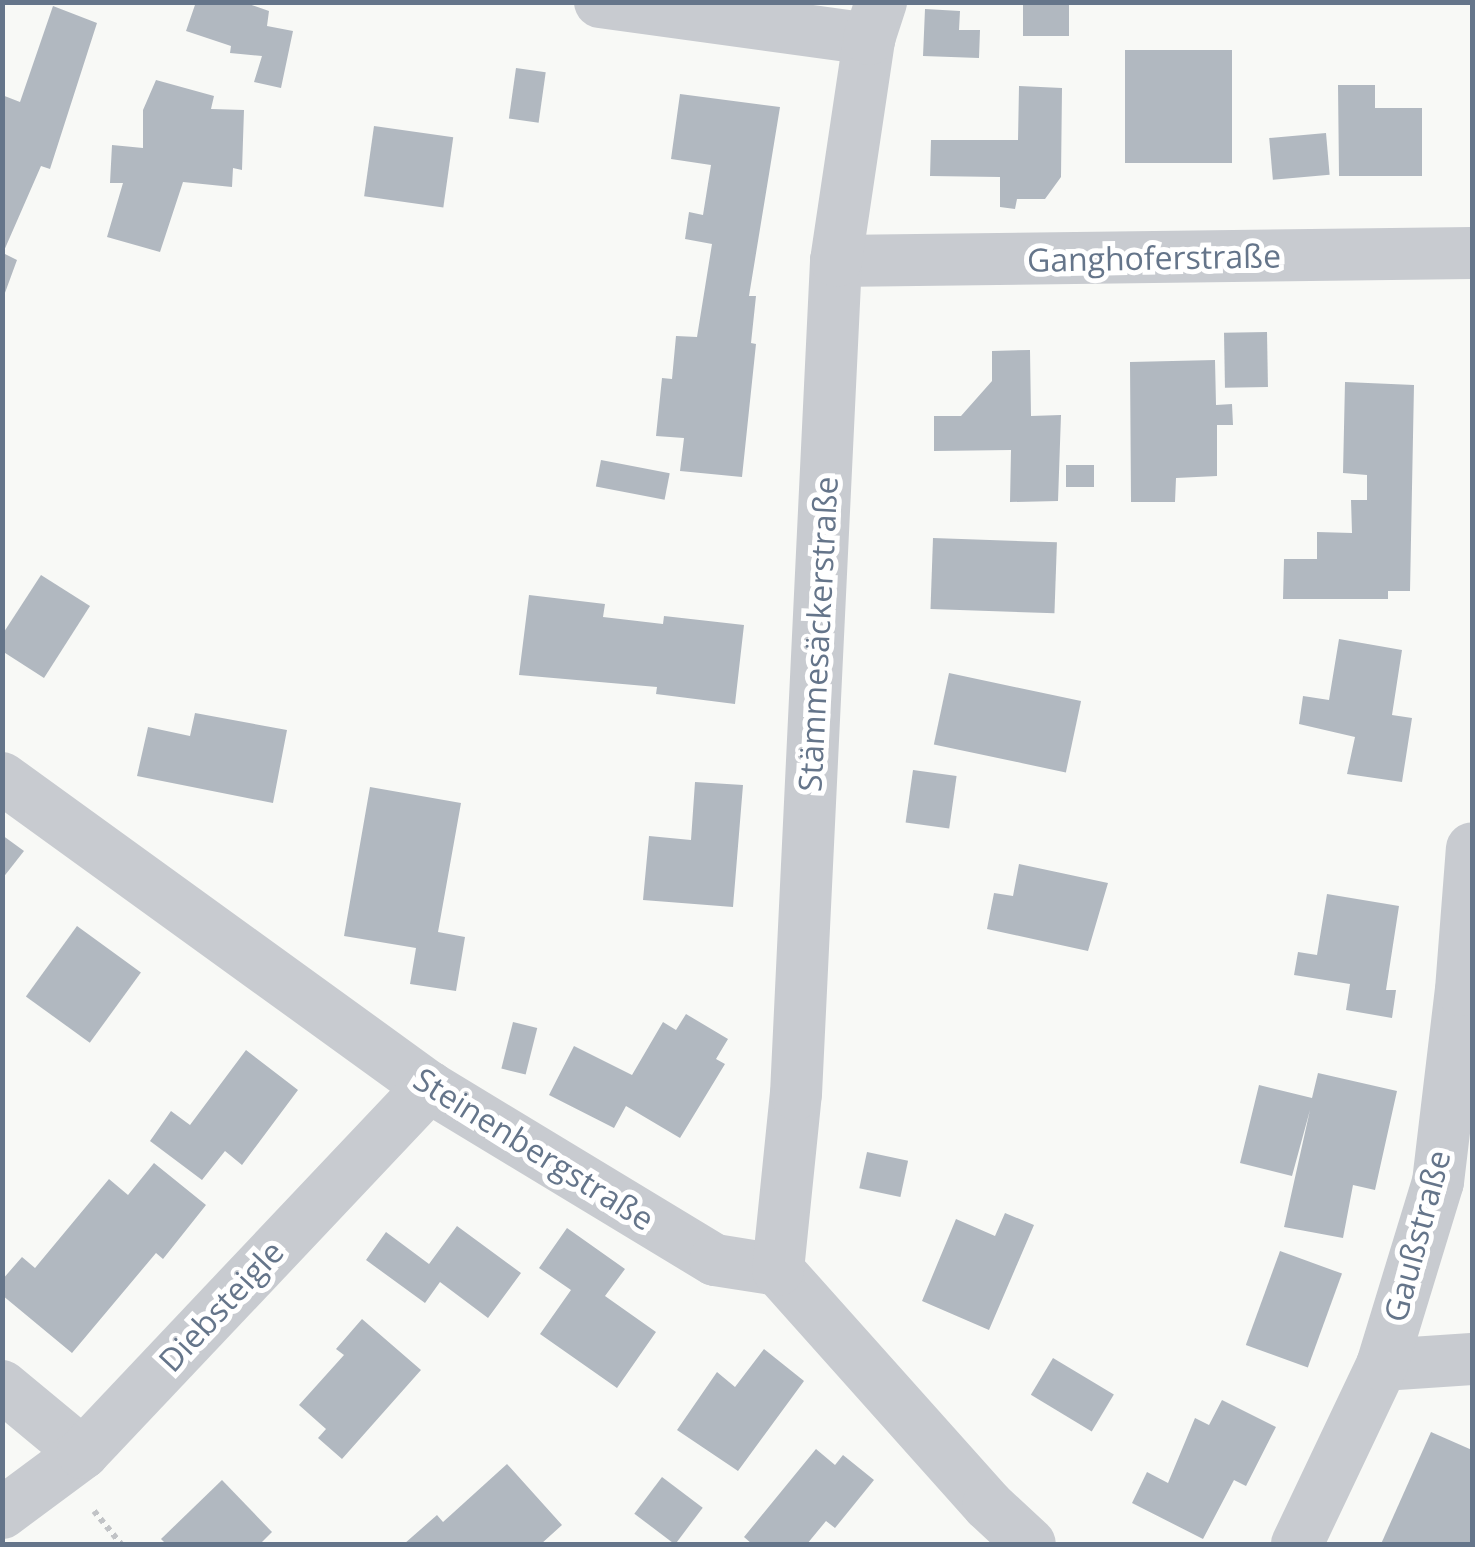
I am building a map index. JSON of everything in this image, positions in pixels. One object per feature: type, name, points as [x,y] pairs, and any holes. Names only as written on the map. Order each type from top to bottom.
[{"type":"street","points":[[600,2],[875,21]]},
{"type":"street","name":"Stämmesäckerstraße","points":[[778,1270],[796,1094],[836,262],[875,21]]},
{"type":"street","name":"Ganghoferstraße","points":[[836,262],[1472,253]]},
{"type":"street","name":"Steinenbergstraße","points":[[2,778],[429,1087],[714,1260],[778,1270]]},
{"type":"street","name":"Gaußstraße","points":[[1297,1544],[1382,1365],[1438,1182],[1461,990],[1472,848]]},
{"type":"street","name":"Diebsteigle","points":[[2,1513],[82,1475],[429,1087]]},
{"type":"street","points":[[778,1270],[988,1505],[1030,1544]]},
{"type":"street","points":[[1382,1365],[1472,1359]]},
{"type":"street","points":[[2,1386],[82,1475]]},
{"type":"path","points":[[82,1475],[122,1544]]},
{"type":"building","points":[[196,2],[243,2],[269,11],[267,26],[293,31],[281,88],[254,82],[262,56],[230,53],[231,46],[186,31]]},
{"type":"building","points":[[1023,2],[1069,2],[1069,36],[1023,36]]},
{"type":"building","points":[[53,6],[97,23],[50,169],[41,166],[3,253],[17,260],[2,301],[2,95],[20,102]]},
{"type":"building","points":[[925,9],[960,11],[959,30],[980,30],[979,58],[923,56]]},
{"type":"building","points":[[1125,50],[1232,50],[1232,163],[1125,163]]},
{"type":"building","points":[[516,68],[546,72],[539,123],[509,119]]},
{"type":"building","points":[[156,80],[214,96],[211,109],[244,110],[242,170],[233,168],[232,187],[183,182],[160,252],[107,237],[123,183],[110,183],[112,145],[143,148],[143,110]]},
{"type":"building","points":[[1338,85],[1375,85],[1375,108],[1422,108],[1422,176],[1339,176]]},
{"type":"building","points":[[1019,86],[1062,88],[1061,177],[1045,199],[1017,199],[1015,209],[1000,207],[1000,177],[930,176],[931,140],[1018,140]]},
{"type":"building","points":[[680,94],[780,107],[749,296],[756,296],[751,343],[756,344],[742,477],[680,471],[684,438],[656,436],[662,378],[672,379],[676,336],[697,337],[712,244],[685,239],[689,212],[703,215],[711,165],[671,159]]},
{"type":"building","points":[[374,126],[453,137],[443,207],[364,196]]},
{"type":"building","points":[[1326,133],[1330,175],[1273,180],[1269,138]]},
{"type":"building","points":[[1267,332],[1268,387],[1225,388],[1224,333]]},
{"type":"building","points":[[1030,350],[1031,416],[1061,415],[1058,501],[1010,502],[1011,450],[934,451],[934,416],[961,416],[992,381],[992,351]]},
{"type":"building","points":[[1215,360],[1216,405],[1232,404],[1233,425],[1217,425],[1217,476],[1176,478],[1175,502],[1131,502],[1130,362]]},
{"type":"building","points":[[1345,382],[1414,385],[1410,591],[1388,591],[1388,599],[1283,599],[1284,559],[1317,559],[1317,532],[1352,533],[1351,500],[1367,500],[1367,475],[1343,473]]},
{"type":"building","points":[[601,460],[670,473],[665,500],[596,487]]},
{"type":"building","points":[[1066,465],[1094,465],[1094,487],[1066,487]]},
{"type":"building","points":[[933,538],[1057,542],[1054,613],[931,609]]},
{"type":"building","points":[[41,575],[90,606],[44,678],[2,651],[2,635]]},
{"type":"building","points":[[529,595],[605,604],[603,617],[663,624],[664,616],[744,625],[735,704],[656,694],[657,687],[519,675]]},
{"type":"building","points":[[1339,639],[1402,650],[1392,715],[1412,718],[1402,782],[1347,774],[1355,737],[1299,724],[1303,696],[1329,700]]},
{"type":"building","points":[[949,673],[1081,701],[1066,772],[934,744]]},
{"type":"building","points":[[195,713],[287,730],[273,803],[137,776],[148,727],[190,736]]},
{"type":"building","points":[[913,770],[957,776],[949,829],[906,822]]},
{"type":"building","points":[[695,782],[743,785],[733,907],[643,900],[649,836],[691,840]]},
{"type":"building","points":[[370,787],[461,803],[438,932],[465,937],[456,991],[410,984],[416,948],[344,936]]},
{"type":"building","points":[[2,835],[24,851],[2,879]]},
{"type":"building","points":[[1019,864],[1108,883],[1088,951],[987,929],[994,893],[1013,896]]},
{"type":"building","points":[[1327,894],[1399,906],[1386,990],[1396,990],[1392,1018],[1346,1010],[1350,984],[1294,975],[1298,952],[1317,955]]},
{"type":"building","points":[[77,926],[141,972],[90,1043],[26,996]]},
{"type":"building","points":[[686,1014],[728,1039],[716,1059],[725,1064],[680,1138],[626,1106],[614,1128],[549,1095],[574,1046],[632,1075],[663,1022],[676,1030]]},
{"type":"building","points":[[513,1022],[537,1028],[526,1075],[501,1069]]},
{"type":"building","points":[[246,1050],[298,1090],[242,1165],[225,1151],[202,1180],[150,1141],[171,1111],[190,1125]]},
{"type":"building","points":[[1318,1073],[1397,1091],[1375,1190],[1353,1185],[1343,1238],[1284,1227],[1310,1110],[1292,1176],[1240,1163],[1259,1085],[1312,1098]]},
{"type":"building","points":[[867,1152],[908,1161],[900,1197],[859,1188]]},
{"type":"building","points":[[154,1163],[206,1205],[163,1259],[156,1253],[72,1353],[2,1295],[2,1280],[22,1257],[35,1268],[109,1179],[128,1195]]},
{"type":"building","points":[[1005,1213],[1034,1225],[989,1330],[922,1301],[956,1219],[995,1236]]},
{"type":"building","points":[[457,1226],[521,1273],[488,1318],[440,1282],[425,1303],[366,1260],[386,1232],[429,1264]]},
{"type":"building","points":[[567,1228],[625,1269],[605,1296],[656,1332],[617,1388],[540,1334],[571,1290],[539,1268]]},
{"type":"building","points":[[1280,1251],[1342,1274],[1308,1368],[1246,1345]]},
{"type":"building","points":[[362,1319],[421,1370],[342,1459],[318,1438],[326,1429],[299,1405],[344,1355],[336,1349]]},
{"type":"building","points":[[764,1349],[804,1381],[738,1471],[677,1430],[717,1372],[735,1387]]},
{"type":"building","points":[[1053,1358],[1114,1395],[1092,1431],[1031,1395]]},
{"type":"building","points":[[1222,1400],[1276,1427],[1246,1486],[1234,1480],[1203,1539],[1132,1503],[1147,1472],[1168,1483],[1195,1418],[1209,1425]]},
{"type":"building","points":[[1431,1432],[1472,1450],[1472,1544],[1381,1544]]},
{"type":"building","points":[[816,1449],[835,1465],[843,1455],[874,1480],[835,1528],[826,1521],[807,1544],[752,1544],[744,1537]]},
{"type":"building","points":[[507,1464],[562,1525],[541,1544],[404,1544],[437,1515],[443,1522]]},
{"type":"building","points":[[662,1477],[703,1508],[675,1544],[634,1514]]},
{"type":"building","points":[[222,1480],[272,1532],[260,1544],[166,1544],[161,1539]]}]
